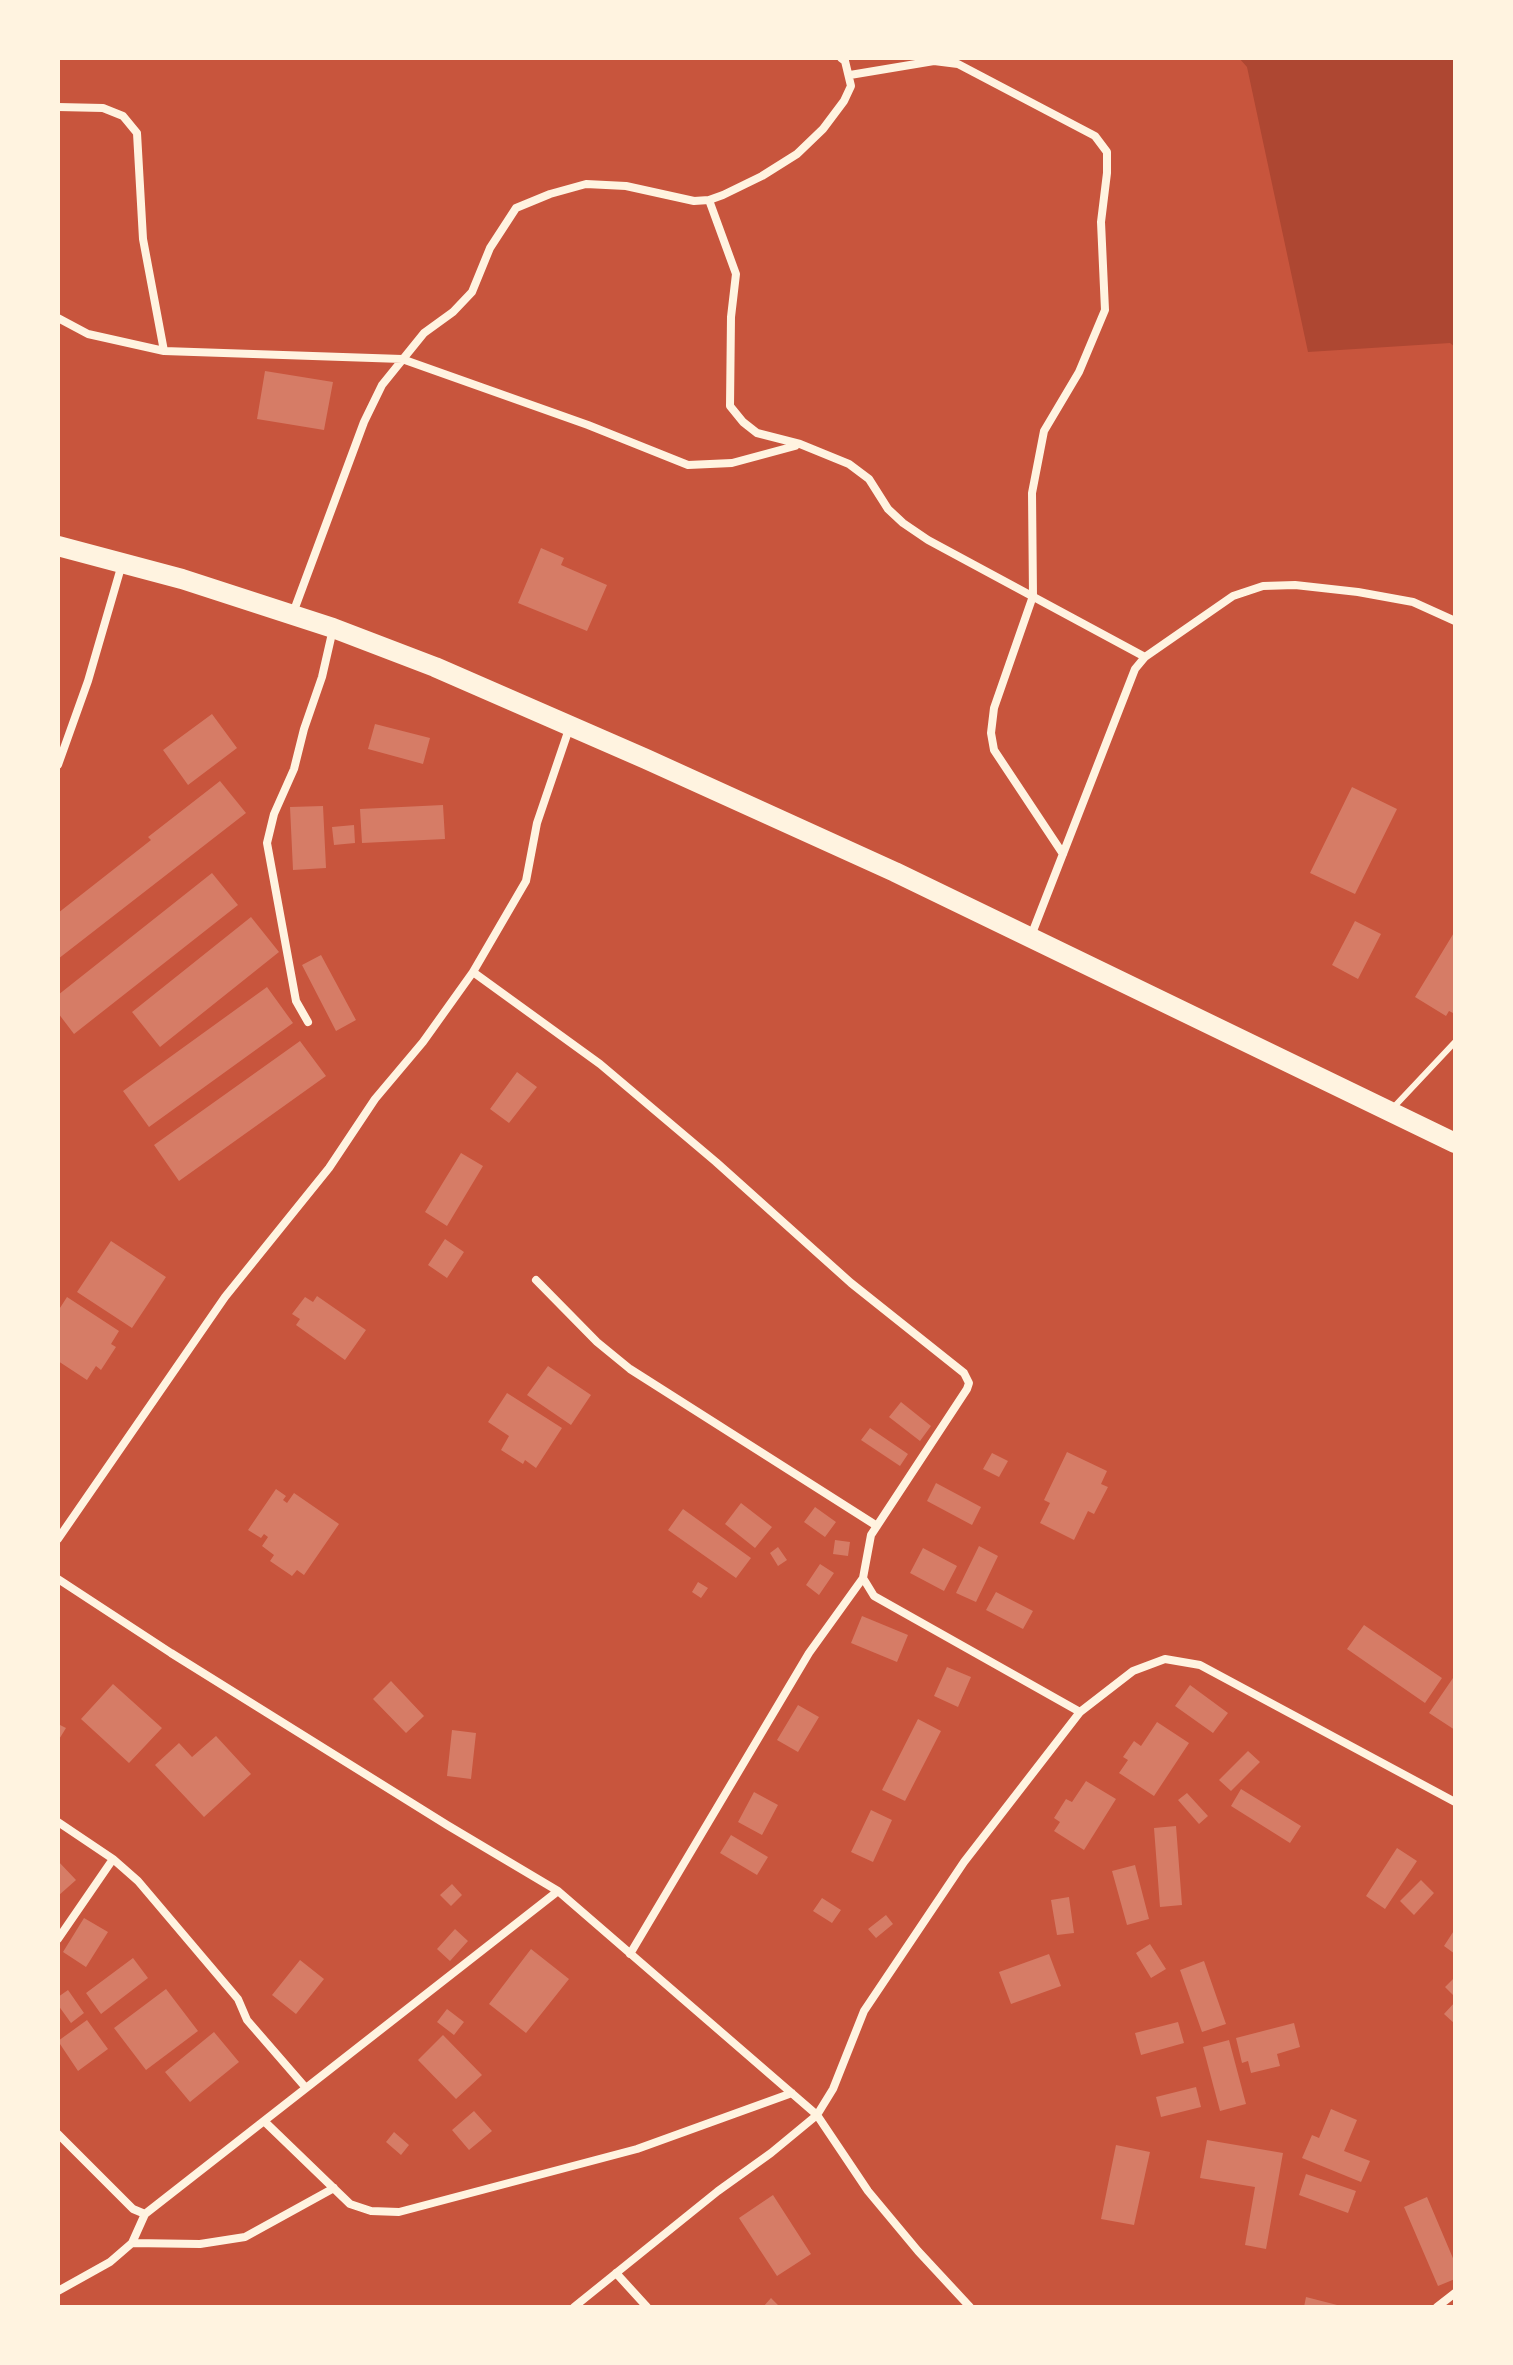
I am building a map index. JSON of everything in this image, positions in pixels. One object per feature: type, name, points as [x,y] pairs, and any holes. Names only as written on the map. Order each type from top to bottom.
[{"type":"main road","points":[[58,546],[123,562],[333,628],[435,667],[895,872],[1455,1143]]},
{"type":"street","points":[[292,615],[364,422],[382,385],[424,333],[453,312],[472,292],[490,248],[516,208],[586,184],[626,186],[694,201],[709,200],[762,176],[797,154],[823,129],[844,101],[851,86],[845,61],[841,58]]},
{"type":"street","points":[[850,75],[934,61],[958,64],[1095,136],[1107,152],[1101,222],[1105,310],[1079,372],[1044,431],[1032,493],[1033,596],[994,708],[991,733],[994,750],[1063,854]]},
{"type":"street","points":[[58,107],[103,108],[123,116],[137,133],[143,239],[164,351]]},
{"type":"street","points":[[709,200],[736,274],[731,317],[730,406],[743,422],[757,433],[800,444],[849,464],[869,479],[888,509],[915,531],[1145,657]]},
{"type":"street","points":[[58,318],[88,334],[164,351],[402,359],[588,425],[688,465],[732,463],[800,444]]},
{"type":"street","points":[[58,765],[88,681],[123,562]]},
{"type":"street","points":[[1030,936],[1135,669],[1145,657],[1233,596],[1263,586],[1295,585],[1413,602],[1455,621]]},
{"type":"street","points":[[308,1022],[296,1001],[267,843],[274,814],[294,769],[322,677],[333,628]]},
{"type":"street","points":[[58,1539],[225,1297],[329,1168],[375,1099],[423,1042],[473,972],[526,881],[537,823],[570,726]]},
{"type":"street","points":[[473,972],[600,1064],[716,1162],[851,1283],[964,1373],[969,1383],[871,1535],[863,1578],[809,1653],[630,1954]]},
{"type":"street","points":[[536,1280],[597,1342],[630,1369],[877,1526]]},
{"type":"street","points":[[863,1578],[874,1596],[1080,1712]]},
{"type":"street","points":[[58,1579],[171,1653],[558,1891],[817,2115],[868,2191],[970,2307]]},
{"type":"street","points":[[574,2307],[817,2115],[833,2089],[864,2011],[964,1862],[1080,1712],[1133,1671],[1165,1659],[1200,1665],[1455,1802]]},
{"type":"street","points":[[58,1822],[113,1859],[138,1881],[238,1999],[247,2020],[306,2088]]},
{"type":"street","points":[[58,1939],[113,1859]]},
{"type":"street","points":[[58,2291],[110,2262],[132,2243],[145,2214],[558,1891]]},
{"type":"street","points":[[264,2121],[350,2204],[371,2211],[399,2212],[637,2149],[792,2093]]},
{"type":"street","points":[[58,2134],[133,2209],[145,2214]]},
{"type":"street","points":[[132,2243],[200,2244],[245,2237],[334,2188]]},
{"type":"street","points":[[616,2273],[647,2307]]},
{"type":"street","points":[[1437,2307],[1455,2293]]},
{"type":"lane","points":[[1390,1111],[1455,1042]]},
{"type":"shaded area","points":[[1239,58],[1455,58],[1455,347],[1450,343],[1308,352],[1247,67]]},
{"type":"building","points":[[265,371],[333,382],[324,430],[257,419]]},
{"type":"building","points":[[541,548],[564,558],[561,565],[607,585],[587,631],[518,603]]},
{"type":"building","points":[[212,714],[237,748],[188,785],[163,750]]},
{"type":"building","points":[[375,724],[430,738],[423,764],[368,749]]},
{"type":"building","points":[[220,781],[246,813],[58,959],[58,913]]},
{"type":"building","points":[[1352,787],[1397,809],[1355,894],[1310,873]]},
{"type":"building","points":[[443,805],[445,839],[362,843],[360,809]]},
{"type":"building","points":[[323,806],[326,868],[293,870],[290,807]]},
{"type":"building","points":[[354,825],[355,843],[334,845],[332,827]]},
{"type":"building","points":[[212,873],[238,905],[74,1034],[58,1013],[58,995]]},
{"type":"building","points":[[251,917],[279,952],[160,1047],[132,1012]]},
{"type":"building","points":[[1355,921],[1381,934],[1358,979],[1332,965]]},
{"type":"building","points":[[1455,931],[1455,1014],[1449,1011],[1446,1016],[1415,997]]},
{"type":"building","points":[[321,955],[356,1020],[336,1031],[302,965]]},
{"type":"building","points":[[267,987],[293,1023],[149,1127],[123,1091]]},
{"type":"building","points":[[300,1041],[326,1076],[179,1181],[154,1145]]},
{"type":"building","points":[[517,1072],[537,1087],[509,1123],[490,1109]]},
{"type":"building","points":[[461,1153],[483,1166],[447,1226],[425,1212]]},
{"type":"building","points":[[445,1239],[464,1252],[447,1278],[428,1265]]},
{"type":"building","points":[[111,1241],[166,1277],[132,1328],[77,1292]]},
{"type":"building","points":[[317,1296],[366,1330],[345,1360],[296,1325],[300,1319],[292,1314],[305,1297],[313,1302]]},
{"type":"building","points":[[67,1297],[119,1331],[111,1344],[116,1347],[101,1370],[96,1366],[87,1380],[58,1361],[58,1311]]},
{"type":"building","points":[[548,1366],[591,1395],[571,1425],[527,1395]]},
{"type":"building","points":[[507,1393],[562,1428],[536,1468],[501,1450],[509,1436],[488,1422]]},
{"type":"building","points":[[901,1402],[931,1426],[920,1441],[889,1417]]},
{"type":"building","points":[[870,1428],[908,1454],[900,1466],[861,1440]]},
{"type":"building","points":[[1067,1452],[1107,1471],[1101,1484],[1108,1487],[1094,1514],[1088,1511],[1074,1540],[1040,1523],[1050,1503],[1044,1500]]},
{"type":"building","points":[[992,1453],[1008,1461],[999,1477],[983,1469]]},
{"type":"building","points":[[936,1483],[981,1507],[972,1525],[927,1501]]},
{"type":"building","points":[[276,1489],[286,1496],[283,1500],[287,1503],[294,1493],[339,1524],[304,1575],[297,1570],[292,1576],[270,1561],[274,1555],[262,1546],[268,1537],[264,1534],[261,1538],[248,1530]]},
{"type":"building","points":[[741,1503],[772,1527],[755,1548],[725,1524]]},
{"type":"building","points":[[815,1507],[836,1522],[825,1537],[804,1522]]},
{"type":"building","points":[[683,1509],[751,1558],[736,1578],[668,1530]]},
{"type":"building","points":[[835,1540],[850,1542],[848,1556],[833,1554]]},
{"type":"building","points":[[979,1546],[998,1556],[976,1602],[956,1593]]},
{"type":"building","points":[[778,1547],[787,1560],[778,1566],[770,1553]]},
{"type":"building","points":[[923,1548],[957,1566],[944,1591],[910,1573]]},
{"type":"building","points":[[820,1564],[834,1573],[819,1595],[806,1585]]},
{"type":"building","points":[[698,1582],[708,1588],[701,1598],[692,1592]]},
{"type":"building","points":[[996,1592],[1033,1611],[1023,1629],[986,1610]]},
{"type":"building","points":[[862,1616],[908,1635],[897,1662],[851,1643]]},
{"type":"building","points":[[1364,1625],[1442,1678],[1425,1703],[1347,1649]]},
{"type":"building","points":[[947,1667],[971,1677],[958,1707],[934,1696]]},
{"type":"building","points":[[1453,1678],[1455,1680],[1455,1730],[1429,1713]]},
{"type":"building","points":[[391,1681],[424,1716],[406,1733],[373,1699]]},
{"type":"building","points":[[113,1684],[162,1728],[129,1763],[81,1719]]},
{"type":"building","points":[[1190,1685],[1228,1713],[1213,1733],[1175,1706]]},
{"type":"building","points":[[798,1705],[819,1717],[798,1752],[777,1740]]},
{"type":"building","points":[[918,1719],[941,1731],[905,1801],[882,1790]]},
{"type":"building","points":[[1157,1722],[1189,1743],[1154,1796],[1119,1773],[1128,1760],[1123,1757],[1134,1741],[1141,1746]]},
{"type":"building","points":[[58,1724],[66,1728],[58,1741]]},
{"type":"building","points":[[452,1730],[476,1733],[471,1779],[447,1776]]},
{"type":"building","points":[[216,1736],[251,1774],[204,1817],[155,1765],[179,1743],[192,1757]]},
{"type":"building","points":[[1248,1751],[1260,1762],[1231,1791],[1219,1780]]},
{"type":"building","points":[[1086,1781],[1116,1799],[1084,1850],[1054,1831],[1060,1822],[1054,1818],[1066,1799],[1072,1802]]},
{"type":"building","points":[[1241,1789],[1301,1826],[1290,1843],[1231,1806]]},
{"type":"building","points":[[754,1792],[778,1805],[762,1835],[738,1822]]},
{"type":"building","points":[[1187,1793],[1208,1816],[1199,1824],[1178,1800]]},
{"type":"building","points":[[871,1810],[892,1820],[873,1862],[851,1852]]},
{"type":"building","points":[[1176,1826],[1182,1905],[1160,1907],[1154,1828]]},
{"type":"building","points":[[731,1835],[768,1857],[757,1875],[720,1853]]},
{"type":"building","points":[[1397,1848],[1417,1861],[1385,1909],[1366,1896]]},
{"type":"building","points":[[58,1861],[76,1880],[58,1896]]},
{"type":"building","points":[[1135,1865],[1149,1919],[1127,1925],[1112,1871]]},
{"type":"building","points":[[1421,1880],[1434,1893],[1414,1915],[1400,1901]]},
{"type":"building","points":[[452,1884],[462,1895],[451,1906],[440,1895]]},
{"type":"building","points":[[1069,1897],[1074,1933],[1057,1935],[1051,1900]]},
{"type":"building","points":[[822,1898],[841,1910],[832,1923],[813,1911]]},
{"type":"building","points":[[886,1915],[893,1924],[876,1938],[868,1929]]},
{"type":"building","points":[[84,1918],[108,1932],[86,1967],[63,1952]]},
{"type":"building","points":[[455,1929],[468,1941],[450,1961],[437,1949]]},
{"type":"building","points":[[1455,1929],[1455,1954],[1444,1946]]},
{"type":"building","points":[[1150,1944],[1166,1969],[1151,1978],[1136,1953]]},
{"type":"building","points":[[531,1949],[569,1979],[526,2033],[489,2004]]},
{"type":"building","points":[[1049,1954],[1061,1986],[1011,2004],[999,1972]]},
{"type":"building","points":[[133,1958],[148,1978],[101,2014],[86,1993]]},
{"type":"building","points":[[300,1960],[324,1979],[296,2014],[272,1995]]},
{"type":"building","points":[[1204,1961],[1226,2024],[1202,2032],[1180,1970]]},
{"type":"building","points":[[1455,1977],[1455,1997],[1445,1987]]},
{"type":"building","points":[[166,1989],[198,2031],[146,2070],[114,2028]]},
{"type":"building","points":[[68,1990],[84,2013],[71,2023],[58,2005],[58,1997]]},
{"type":"building","points":[[1455,2002],[1455,2024],[1444,2014]]},
{"type":"building","points":[[447,2009],[464,2022],[454,2035],[437,2022]]},
{"type":"building","points":[[87,2020],[108,2049],[78,2071],[58,2041]]},
{"type":"building","points":[[1178,2022],[1184,2043],[1141,2055],[1135,2033]]},
{"type":"building","points":[[1294,2023],[1300,2047],[1277,2054],[1280,2066],[1251,2073],[1248,2061],[1242,2063],[1236,2038]]},
{"type":"building","points":[[214,2032],[239,2062],[190,2102],[165,2072]]},
{"type":"building","points":[[443,2035],[482,2075],[456,2099],[418,2060]]},
{"type":"building","points":[[1229,2040],[1246,2104],[1220,2111],[1203,2047]]},
{"type":"building","points":[[1196,2087],[1201,2107],[1161,2117],[1156,2097]]},
{"type":"building","points":[[1331,2109],[1357,2120],[1344,2151],[1370,2161],[1361,2182],[1302,2158],[1312,2135],[1319,2138]]},
{"type":"building","points":[[474,2111],[492,2131],[469,2150],[452,2130]]},
{"type":"building","points":[[394,2132],[409,2145],[401,2155],[386,2142]]},
{"type":"building","points":[[1207,2140],[1283,2153],[1266,2249],[1245,2245],[1255,2187],[1200,2178]]},
{"type":"building","points":[[1116,2145],[1150,2152],[1134,2225],[1101,2219]]},
{"type":"building","points":[[1306,2174],[1356,2191],[1348,2213],[1299,2195]]},
{"type":"building","points":[[773,2195],[811,2254],[777,2276],[739,2218]]},
{"type":"building","points":[[1427,2197],[1455,2263],[1455,2279],[1438,2286],[1404,2207]]},
{"type":"building","points":[[1306,2297],[1341,2306],[1341,2307],[1304,2307]]},
{"type":"building","points":[[771,2298],[780,2307],[763,2307]]}]
